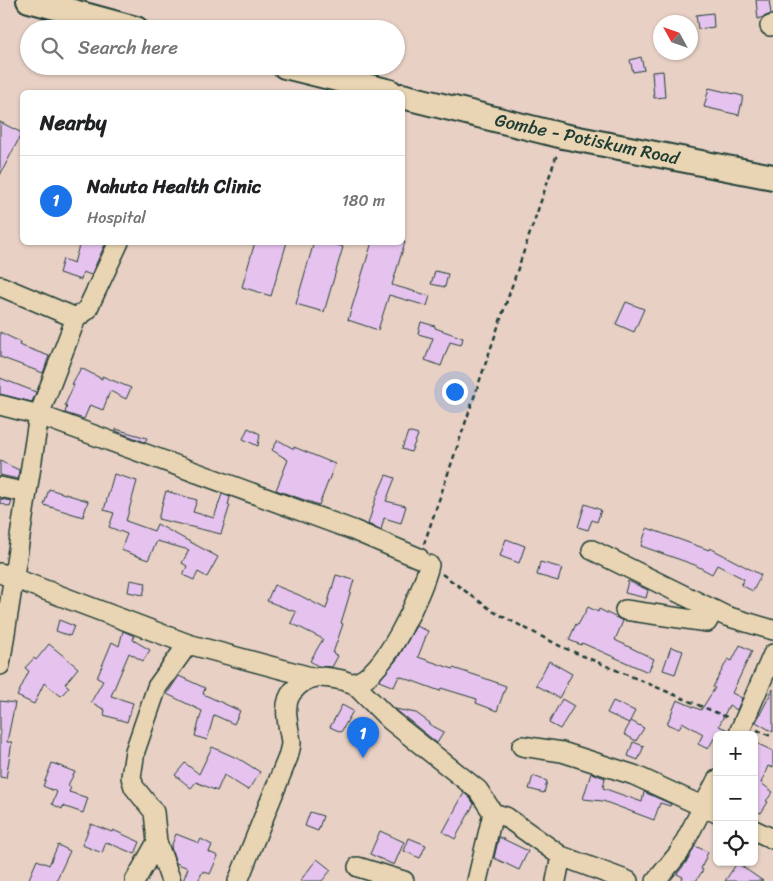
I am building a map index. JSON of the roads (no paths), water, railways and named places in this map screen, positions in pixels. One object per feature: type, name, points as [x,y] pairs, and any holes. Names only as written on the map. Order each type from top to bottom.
[{"type":"main road","points":[[29,0],[103,20]]},
{"type":"main road","points":[[321,75],[382,90]]},
{"type":"main road","name":"Gombe - Potiskum Road","points":[[405,97],[563,136],[773,177]]},
{"type":"street","points":[[0,659],[7,575],[27,493],[39,415],[76,318],[87,310],[118,245]]},
{"type":"street","points":[[0,286],[76,318]]},
{"type":"street","points":[[0,405],[39,415],[353,530],[424,562],[418,598],[382,661],[370,675],[354,683]]},
{"type":"street","points":[[0,487],[27,493]]},
{"type":"street","points":[[592,550],[726,616],[773,630]]},
{"type":"street","points":[[7,575],[188,644],[311,677],[324,677],[354,683],[390,720],[478,790],[493,813],[506,818],[561,856],[628,881]]},
{"type":"street","points":[[625,610],[707,622],[714,610]]},
{"type":"street","points":[[171,881],[157,842],[154,812],[134,787],[131,777],[135,751],[157,687],[188,644]]},
{"type":"street","points":[[741,730],[773,654]]},
{"type":"street","points":[[238,881],[291,744],[286,709],[292,691],[311,677]]},
{"type":"street","points":[[522,746],[562,752],[634,775],[710,810]]},
{"type":"street","points":[[656,881],[710,810],[713,797]]},
{"type":"street","points":[[477,881],[493,813]]},
{"type":"street","points":[[758,832],[773,839]]},
{"type":"street","points":[[136,881],[157,842]]},
{"type":"street","points":[[556,881],[561,856]]},
{"type":"street","points":[[358,867],[404,881]]},
{"type":"place","name":"Nahuta Health Clinic","points":[[363,758]]}]
